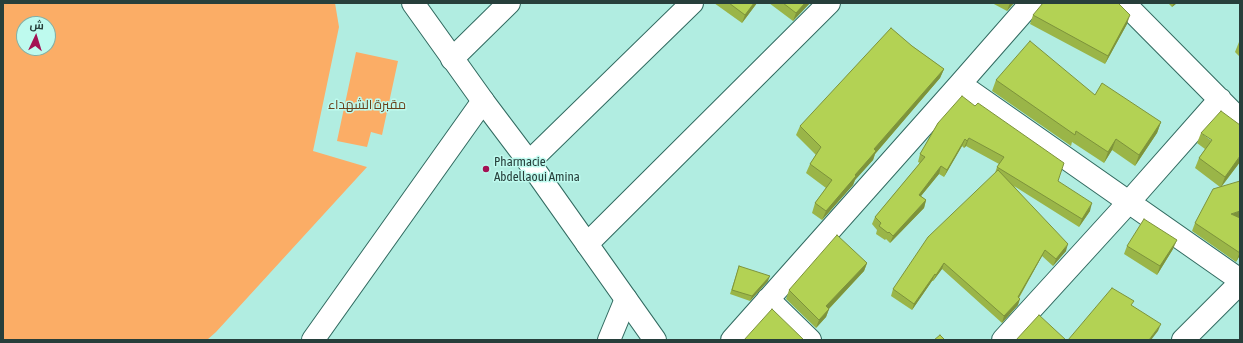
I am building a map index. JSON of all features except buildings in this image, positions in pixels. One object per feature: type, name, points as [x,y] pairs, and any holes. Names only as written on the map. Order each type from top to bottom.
[{"type":"street","points":[[413,3],[452,59],[529,162],[655,340]]},
{"type":"street","points":[[452,59],[509,3]]},
{"type":"street","points":[[529,162],[692,3]]},
{"type":"street","points":[[587,244],[829,3]]},
{"type":"street","points":[[732,340],[1031,3]]},
{"type":"street","points":[[1124,3],[1240,120]]},
{"type":"street","points":[[960,84],[1240,280]]},
{"type":"street","points":[[1003,340],[1128,203],[1220,99]]},
{"type":"street","points":[[313,340],[483,101]]},
{"type":"street","points":[[1183,340],[1240,284]]},
{"type":"street","points":[[609,340],[626,299]]},
{"type":"street","points":[[768,299],[810,340]]},
{"type":"green space","points":[[3,3],[335,3],[339,27],[313,151],[367,167],[207,340],[3,340]]},
{"type":"green space","name":"مقبرة الشهداء","points":[[356,52],[398,61],[382,135],[371,132],[367,147],[337,141]]},
{"type":"place","name":"Pharmacie Abdellaoui Amina","points":[[486,169]]}]
